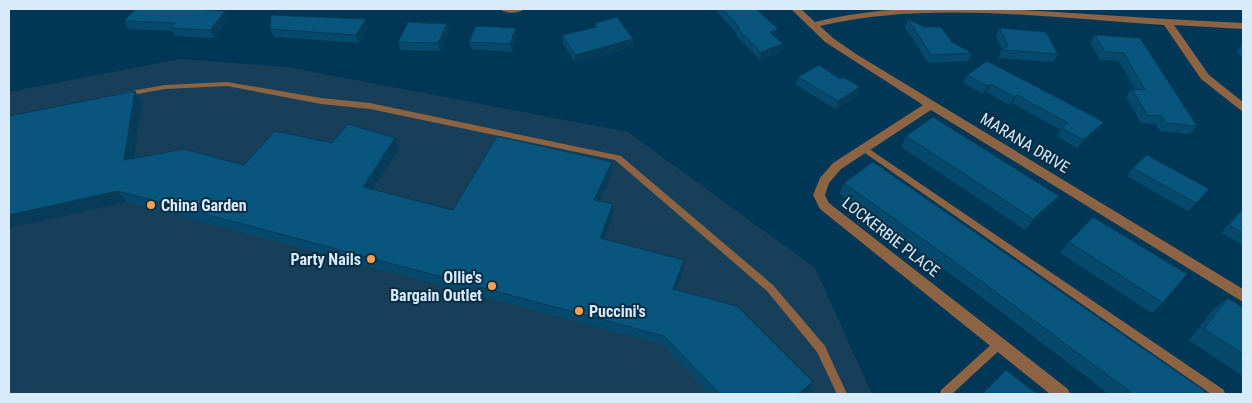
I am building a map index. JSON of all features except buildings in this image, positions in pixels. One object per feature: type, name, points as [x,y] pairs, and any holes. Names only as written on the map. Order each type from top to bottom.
[{"type":"street","points":[[505,9],[519,9]]},
{"type":"street","name":"MARANA DRIVE","points":[[796,9],[852,56],[1243,296]]},
{"type":"street","points":[[813,25],[833,19],[904,10],[1006,12],[1243,26]]},
{"type":"street","points":[[1167,22],[1205,77],[1243,108]]},
{"type":"street","name":"LOCKERBIE PLACE","points":[[932,105],[837,166],[824,181],[819,195],[824,206],[1062,394]]},
{"type":"lane","points":[[116,96],[164,87],[227,84],[321,101],[370,106],[618,158],[770,288],[821,349],[842,394]]},
{"type":"lane","points":[[865,148],[1220,394]]},
{"type":"lane","points":[[945,394],[999,344]]},
{"type":"shaded area","points":[[180,59],[287,67],[628,132],[815,268],[872,394],[9,394],[9,92]]},
{"type":"place","name":"China Garden","points":[[151,205]]},
{"type":"place","name":"Party Nails","points":[[371,259]]},
{"type":"place","name":"Ollie's Bargain Outlet","points":[[492,286]]},
{"type":"place","name":"Puccini's","points":[[579,311]]}]
